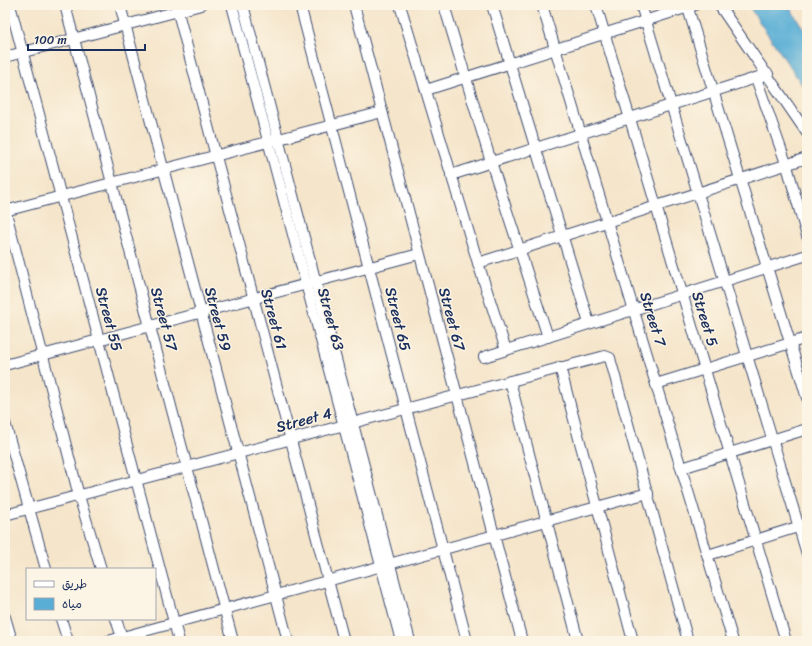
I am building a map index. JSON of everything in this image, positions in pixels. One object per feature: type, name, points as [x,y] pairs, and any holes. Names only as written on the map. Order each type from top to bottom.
[{"type":"street","name":"Street 55","points":[[10,5],[179,641]]},
{"type":"street","name":"Street 57","points":[[65,5],[75,38],[233,641]]},
{"type":"street","name":"Street 59","points":[[120,5],[288,641]]},
{"type":"street","points":[[5,57],[125,25],[177,8],[201,5]]},
{"type":"street","name":"Street 63","points":[[232,5],[273,141],[311,283],[385,565],[401,641]]},
{"type":"street","name":"Street 63","points":[[243,5],[273,141]]},
{"type":"street","name":"Street 65","points":[[300,5],[467,641]]},
{"type":"street","name":"Street 67","points":[[354,5],[522,641]]},
{"type":"street","points":[[400,5],[478,263],[506,350]]},
{"type":"street","points":[[444,5],[491,162],[548,337]]},
{"type":"street","points":[[492,5],[589,323]]},
{"type":"street","name":"Street 7","points":[[542,5],[580,134],[635,309],[733,641]]},
{"type":"street","name":"Street 5","points":[[596,5],[655,207],[786,641]]},
{"type":"street","points":[[641,5],[772,440],[803,526],[807,554]]},
{"type":"street","points":[[719,5],[768,74],[807,133]]},
{"type":"street","points":[[426,90],[690,6],[766,268],[807,398]]},
{"type":"street","name":"Street 61","points":[[177,8],[344,641]]},
{"type":"street","points":[[451,175],[768,74]]},
{"type":"street","points":[[756,78],[787,166],[807,236]]},
{"type":"street","points":[[101,568],[79,496],[5,210],[382,112]]},
{"type":"street","points":[[478,263],[787,166],[807,158]]},
{"type":"street","points":[[5,365],[419,254]]},
{"type":"street","points":[[484,357],[807,255]]},
{"type":"street","points":[[656,384],[807,338]]},
{"type":"street","name":"Street 4","points":[[5,515],[605,356],[610,358],[648,493]]},
{"type":"street","points":[[560,367],[633,641]]},
{"type":"street","points":[[510,381],[578,641]]},
{"type":"street","points":[[5,423],[46,568]]},
{"type":"street","points":[[682,468],[807,428]]},
{"type":"street","points":[[108,641],[122,639],[328,580],[648,493],[688,641]]},
{"type":"street","points":[[708,555],[803,526]]},
{"type":"street","name":"Street 63","points":[[385,565],[410,641]]},
{"type":"street","points":[[5,617],[12,641]]},
{"type":"street","points":[[61,620],[68,641]]},
{"type":"street","points":[[116,620],[122,639]]},
{"type":"water","points":[[748,5],[788,5],[807,34],[807,92]]}]
